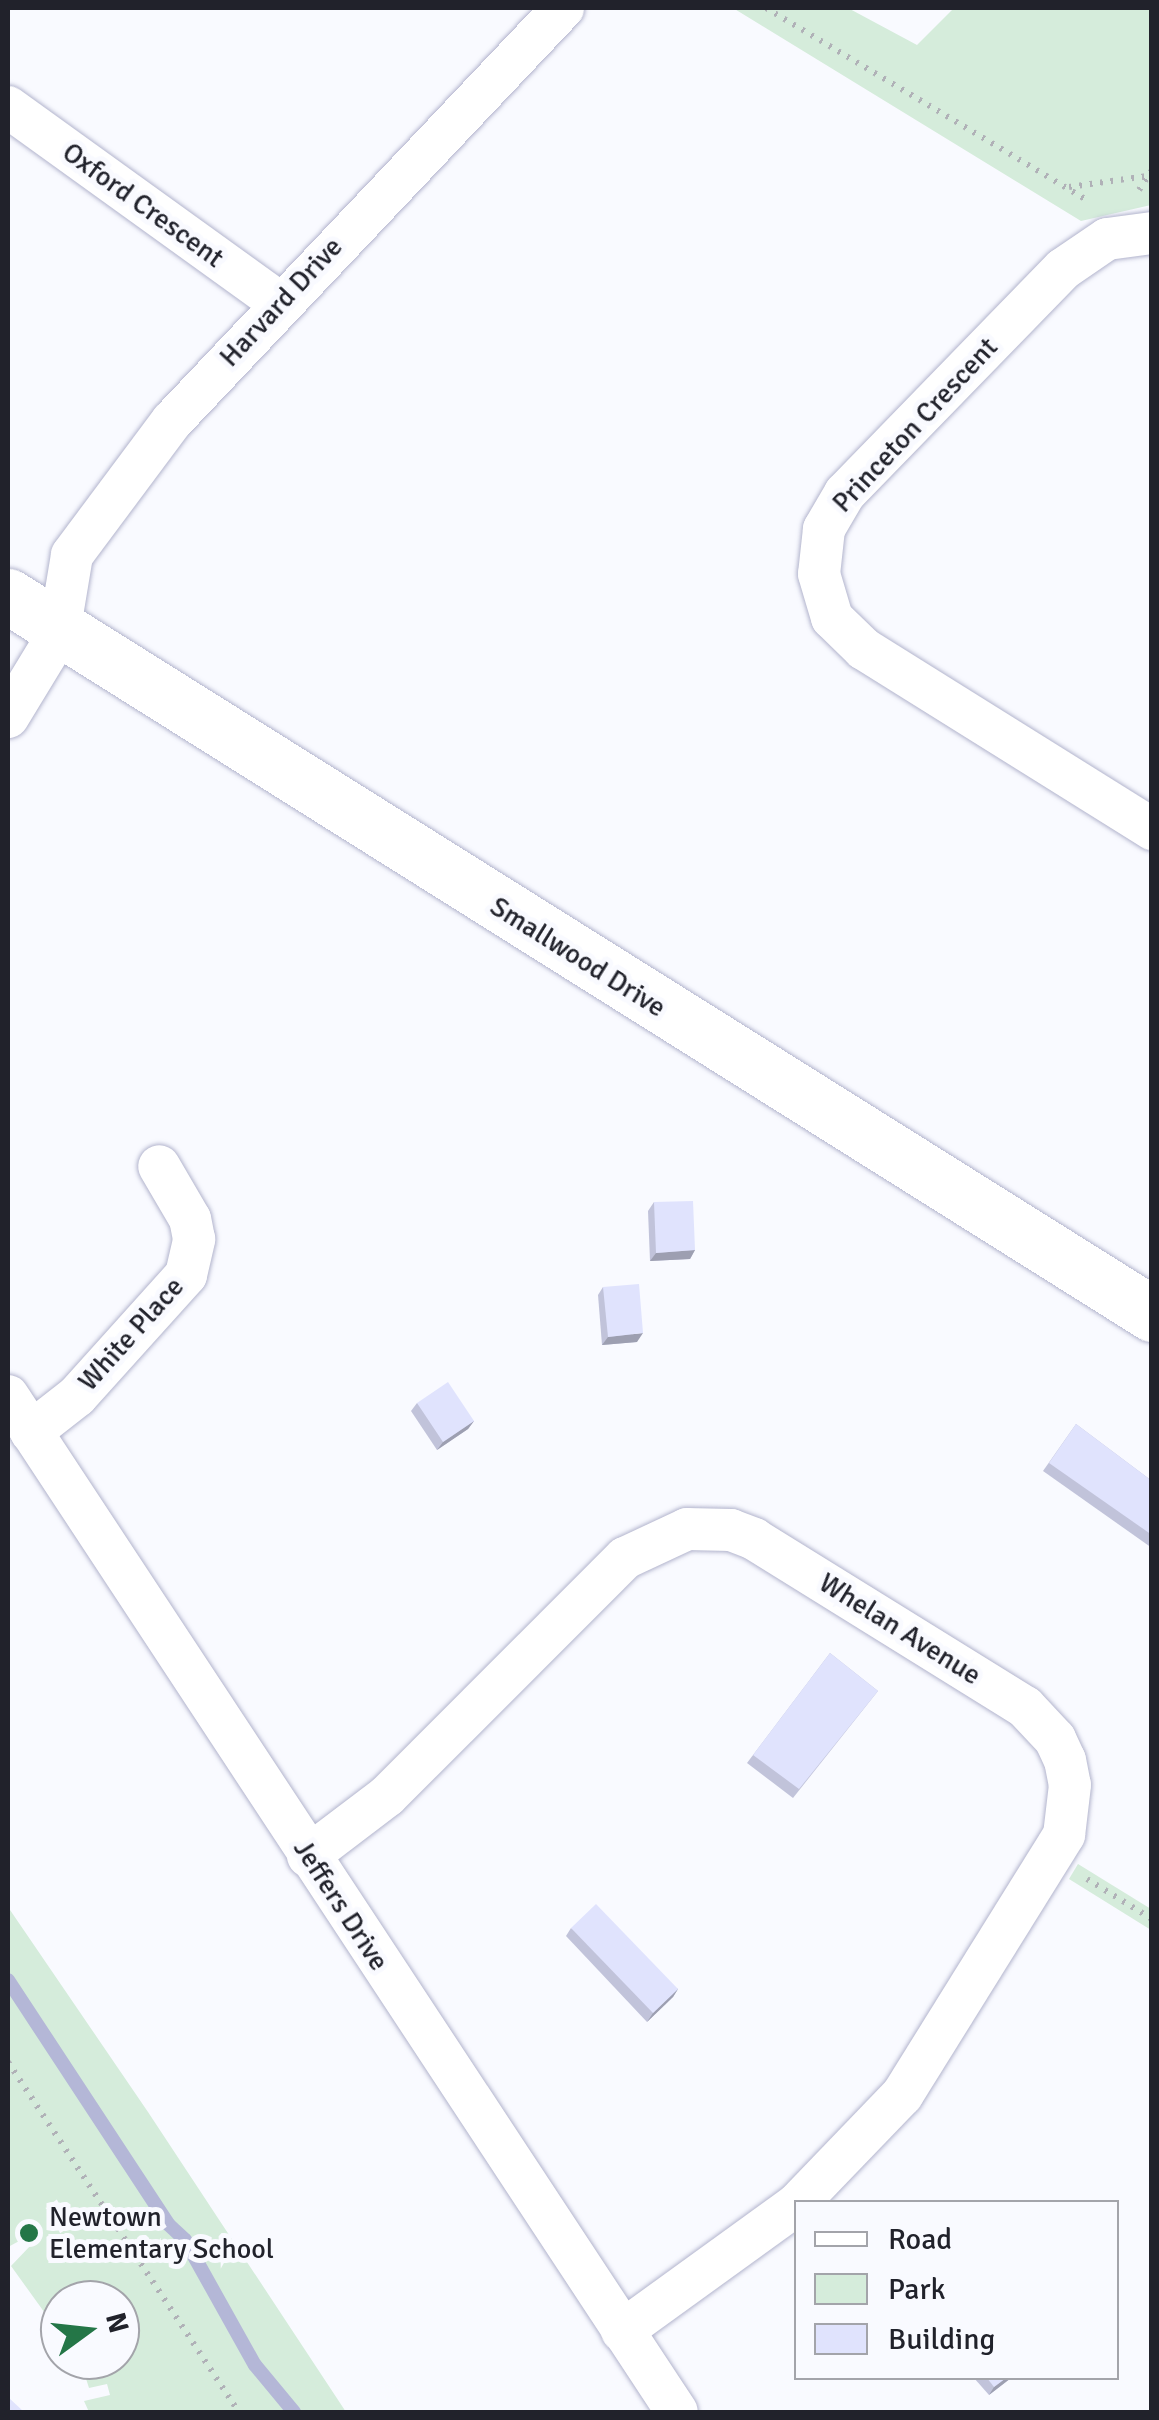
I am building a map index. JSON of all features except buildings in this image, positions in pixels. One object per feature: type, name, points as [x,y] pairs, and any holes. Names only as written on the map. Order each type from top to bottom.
[{"type":"street","name":"Harvard Drive","points":[[59,633],[72,555],[172,421],[278,302],[563,8]]},
{"type":"street","name":"Oxford Crescent","points":[[8,108],[278,302]]},
{"type":"street","name":"Princeton Crescent","points":[[1138,234],[1076,257],[846,493],[824,529],[819,574],[832,618],[864,649],[1152,830]]},
{"type":"street","name":"Smallwood Drive","points":[[8,596],[59,633],[1152,1314]]},
{"type":"street","points":[[8,718],[59,633]]},
{"type":"street","name":"White Place","points":[[31,1432],[76,1396],[186,1275],[192,1229],[182,1197],[160,1166]]},
{"type":"street","name":"Jeffers Drive","points":[[8,1396],[676,2412]]},
{"type":"street","name":"Whelan Avenue","points":[[308,1856],[387,1796],[625,1558],[664,1534],[710,1527],[754,1539],[1042,1722],[1060,1749],[1070,1785],[1064,1834],[1052,1858],[902,2094],[802,2200]]},
{"type":"street","name":"Whelan Avenue","points":[[622,2330],[794,2207]]},
{"type":"path","points":[[766,8],[1068,187],[1138,234]]},
{"type":"path","points":[[1068,187],[1147,176]]},
{"type":"path","points":[[1052,1858],[1152,1919]]},
{"type":"path","points":[[8,2062],[239,2412]]},
{"type":"green space","points":[[733,8],[848,8],[917,45],[954,8],[1151,8],[1151,205],[1081,221]]},
{"type":"green space","points":[[1078,1864],[1151,1909],[1151,1930],[1069,1879]]},
{"type":"green space","points":[[8,1907],[346,2412],[89,2412],[84,2401],[110,2395],[107,2384],[89,2388],[86,2380],[140,2380],[140,2280],[40,2280],[40,2306],[11,2266],[31,2245],[23,2239],[8,2247]]},
{"type":"waterway","points":[[8,1980],[168,2224],[185,2240],[255,2365],[294,2412]]},
{"type":"place","name":"Newtown Elementary School","points":[[29,2233]]}]
